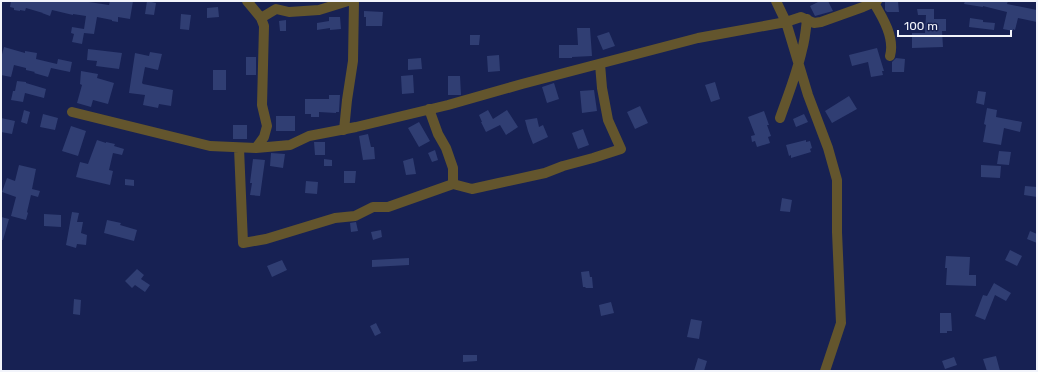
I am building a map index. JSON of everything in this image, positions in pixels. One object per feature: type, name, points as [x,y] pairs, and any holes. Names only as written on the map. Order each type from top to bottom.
[{"type":"street","points":[[247,1],[261,18],[264,26],[262,105],[267,126],[264,137],[256,148]]},
{"type":"street","points":[[261,18],[276,9],[289,12],[319,10],[348,1]]},
{"type":"street","points":[[344,130],[353,60],[354,1]]},
{"type":"street","points":[[776,1],[786,22],[808,95],[828,148],[837,180],[837,232],[841,323],[825,371]]},
{"type":"street","points":[[72,112],[210,146],[256,148],[290,145],[309,136],[344,130],[429,109],[698,38],[786,22],[801,17],[814,23],[821,22],[876,2],[889,33],[892,49],[890,56]]},
{"type":"street","points":[[780,118],[803,49],[807,19]]},
{"type":"street","points":[[239,148],[243,243],[266,239],[335,218],[355,216],[373,208],[388,207],[453,184],[472,189],[545,173],[563,166],[621,149],[608,120],[602,88],[600,64]]},
{"type":"street","points":[[429,109],[453,168],[453,184]]},
{"type":"building","points":[[11,1],[82,1],[109,5],[110,1],[133,1],[130,19],[118,17],[118,22],[97,17],[94,34],[84,33],[82,44],[72,42],[74,34],[71,33],[72,27],[84,29],[86,16],[73,15],[52,10],[50,16],[26,8],[25,11],[14,10],[14,8],[10,7]]},
{"type":"building","points":[[147,1],[156,3],[154,15],[145,14]]},
{"type":"building","points":[[820,1],[828,1],[833,11],[815,16],[810,6]]},
{"type":"building","points":[[885,1],[898,1],[899,12],[887,12],[885,10]]},
{"type":"building","points":[[965,1],[1008,1],[1007,4],[1037,10],[1037,22],[1018,18],[1015,30],[1003,29],[1007,12],[983,6],[964,4]]},
{"type":"building","points":[[218,7],[219,17],[207,18],[207,8]]},
{"type":"building","points":[[917,9],[934,9],[934,19],[946,19],[946,31],[942,31],[943,47],[912,48],[912,33],[925,33],[926,15],[918,15]]},
{"type":"building","points":[[364,11],[383,12],[382,26],[366,26]]},
{"type":"building","points":[[181,14],[191,15],[189,30],[180,29]]},
{"type":"building","points":[[329,17],[340,17],[341,29],[330,30],[330,28],[317,30],[317,23],[329,21]]},
{"type":"building","points":[[970,18],[983,20],[983,22],[995,23],[994,30],[969,27]]},
{"type":"building","points":[[286,20],[286,31],[280,31],[279,21]]},
{"type":"building","points":[[577,28],[590,28],[592,56],[559,58],[559,45],[578,45]]},
{"type":"building","points":[[609,32],[615,46],[603,50],[597,36]]},
{"type":"building","points":[[470,35],[480,35],[479,45],[470,45]]},
{"type":"building","points":[[4,47],[25,53],[25,51],[37,53],[36,59],[57,64],[58,59],[72,62],[70,72],[51,68],[48,77],[14,65],[11,77],[1,75],[1,58]]},
{"type":"building","points":[[877,48],[884,71],[882,71],[883,75],[871,77],[868,62],[852,66],[849,55]]},
{"type":"building","points":[[88,49],[122,53],[119,69],[96,66],[97,61],[87,60]]},
{"type":"building","points":[[150,52],[162,54],[158,70],[145,67],[142,83],[173,90],[171,106],[159,104],[158,108],[143,105],[145,95],[129,93],[135,53],[149,56]]},
{"type":"building","points":[[499,55],[500,71],[488,72],[487,56]]},
{"type":"building","points":[[246,57],[256,57],[256,75],[246,75]]},
{"type":"building","points":[[421,58],[422,69],[408,70],[408,59]]},
{"type":"building","points":[[896,58],[905,59],[904,72],[892,72],[892,62]]},
{"type":"building","points":[[213,70],[226,70],[226,90],[213,90]]},
{"type":"building","points":[[81,71],[98,74],[97,78],[114,83],[108,104],[93,100],[91,107],[77,103],[82,85],[80,84]]},
{"type":"building","points":[[413,75],[414,93],[402,94],[401,76]]},
{"type":"building","points":[[448,76],[460,76],[461,95],[448,95]]},
{"type":"building","points":[[17,81],[26,82],[46,89],[44,98],[25,93],[23,102],[11,100]]},
{"type":"building","points":[[715,82],[720,99],[711,102],[705,85]]},
{"type":"building","points":[[554,83],[559,99],[547,103],[542,87]]},
{"type":"building","points":[[594,90],[597,111],[582,113],[580,91]]},
{"type":"building","points":[[978,91],[986,92],[984,105],[976,103]]},
{"type":"building","points":[[329,95],[340,95],[339,112],[319,112],[319,117],[311,117],[311,114],[305,114],[305,99],[329,99]]},
{"type":"building","points":[[849,96],[857,109],[832,123],[825,111]]},
{"type":"building","points":[[640,106],[648,123],[635,129],[627,112]]},
{"type":"building","points":[[987,108],[997,110],[996,117],[1022,122],[1020,132],[1004,128],[1001,145],[983,142]]},
{"type":"building","points":[[24,110],[30,112],[27,124],[21,122]]},
{"type":"building","points":[[488,110],[493,119],[507,110],[518,127],[506,135],[500,125],[486,132],[479,115]]},
{"type":"building","points":[[764,111],[769,125],[767,125],[771,136],[768,137],[770,143],[757,147],[755,141],[752,142],[751,136],[755,135],[748,117]]},
{"type":"building","points":[[43,114],[58,118],[55,130],[40,127]]},
{"type":"building","points":[[804,114],[808,122],[796,127],[793,119]]},
{"type":"building","points":[[276,116],[295,116],[295,131],[276,131]]},
{"type":"building","points":[[1,118],[15,121],[12,134],[1,132]]},
{"type":"building","points":[[537,118],[539,127],[543,125],[548,137],[533,144],[525,120]]},
{"type":"building","points":[[419,122],[430,141],[419,147],[408,128]]},
{"type":"building","points":[[233,125],[247,125],[247,139],[233,139]]},
{"type":"building","points":[[71,126],[86,131],[78,156],[62,151]]},
{"type":"building","points":[[583,129],[589,145],[578,149],[572,133]]},
{"type":"building","points":[[368,134],[371,147],[374,147],[375,159],[363,160],[359,136]]},
{"type":"building","points":[[97,140],[115,144],[114,146],[124,149],[122,155],[113,153],[109,170],[113,171],[110,185],[76,177],[80,162],[88,164]]},
{"type":"building","points":[[806,140],[806,142],[810,141],[812,148],[810,149],[811,152],[791,158],[786,145]]},
{"type":"building","points":[[314,142],[325,142],[325,155],[315,155]]},
{"type":"building","points":[[435,150],[438,160],[432,162],[428,153]]},
{"type":"building","points":[[999,151],[1011,152],[1009,165],[997,164]]},
{"type":"building","points":[[271,153],[285,154],[283,168],[270,166]]},
{"type":"building","points":[[413,158],[416,174],[406,175],[403,161]]},
{"type":"building","points":[[253,159],[265,160],[260,196],[250,195]]},
{"type":"building","points":[[324,159],[332,160],[332,166],[324,166]]},
{"type":"building","points":[[19,165],[36,169],[32,189],[40,191],[38,197],[31,195],[26,220],[11,216],[16,197],[2,192],[7,178],[15,181]]},
{"type":"building","points":[[981,165],[1001,166],[1000,178],[981,177]]},
{"type":"building","points":[[344,171],[356,171],[355,183],[344,183]]},
{"type":"building","points":[[125,179],[134,180],[134,186],[125,185]]},
{"type":"building","points":[[306,181],[318,182],[317,194],[305,193]]},
{"type":"building","points":[[1025,186],[1037,187],[1037,197],[1024,195]]},
{"type":"building","points":[[782,198],[792,200],[790,212],[780,211]]},
{"type":"building","points":[[72,212],[79,213],[77,222],[83,222],[81,233],[87,235],[86,245],[77,244],[76,248],[66,245]]},
{"type":"building","points":[[44,214],[61,215],[61,227],[44,226]]},
{"type":"building","points":[[1,217],[9,219],[3,240],[1,240]]},
{"type":"building","points":[[107,220],[121,223],[120,225],[137,230],[134,241],[104,233]]},
{"type":"building","points":[[356,222],[358,231],[351,232],[350,223]]},
{"type":"building","points":[[381,230],[382,237],[373,240],[371,232]]},
{"type":"building","points":[[1030,231],[1037,234],[1037,243],[1027,239]]},
{"type":"building","points":[[1010,250],[1022,256],[1017,266],[1005,260]]},
{"type":"building","points":[[946,256],[970,257],[969,275],[976,275],[976,286],[946,285]]},
{"type":"building","points":[[409,258],[409,265],[372,267],[372,260]]},
{"type":"building","points":[[282,260],[287,270],[272,277],[267,266]]},
{"type":"building","points":[[137,269],[144,275],[141,279],[150,285],[145,292],[135,285],[132,288],[125,281]]},
{"type":"building","points":[[589,271],[590,277],[592,277],[593,288],[583,287],[581,272]]},
{"type":"building","points":[[994,283],[1011,293],[1006,301],[995,295],[985,320],[975,316],[983,295],[987,296]]},
{"type":"building","points":[[74,299],[81,300],[80,315],[73,314]]},
{"type":"building","points":[[611,302],[614,313],[601,316],[599,305]]},
{"type":"building","points":[[940,313],[951,313],[952,331],[940,333]]},
{"type":"building","points":[[691,319],[702,321],[699,339],[687,337]]},
{"type":"building","points":[[376,323],[381,333],[375,336],[370,326]]},
{"type":"building","points":[[463,355],[477,355],[477,361],[463,362]]},
{"type":"building","points":[[996,356],[1000,371],[987,371],[983,359]]},
{"type":"building","points":[[954,357],[957,365],[945,369],[942,361]]},
{"type":"building","points":[[698,358],[707,361],[704,371],[694,371]]}]
